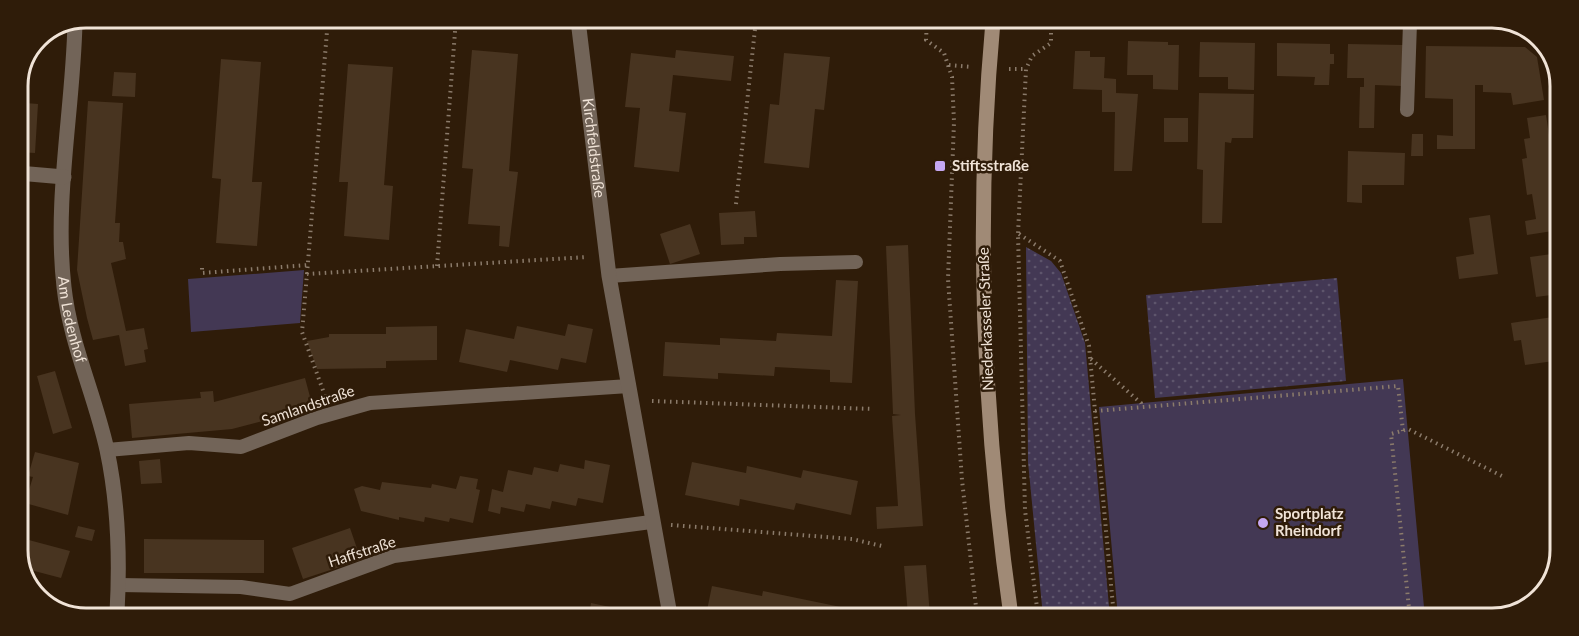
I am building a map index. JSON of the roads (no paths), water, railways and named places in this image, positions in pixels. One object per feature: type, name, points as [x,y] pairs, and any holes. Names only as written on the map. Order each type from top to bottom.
[{"type":"main road","name":"Niederkasseler Straße","points":[[993,28],[983,166],[987,381],[1010,608]]},
{"type":"street","name":"Kirchfeldstraße","points":[[579,28],[609,276],[669,608]]},
{"type":"street","name":"Am Ledenhof","points":[[74,30],[61,232],[63,287],[70,322],[107,450],[116,512],[119,585],[117,608]]},
{"type":"street","points":[[28,174],[64,177]]},
{"type":"lane","points":[[1407,110],[1410,28]]},
{"type":"lane","points":[[609,276],[780,264],[856,262]]},
{"type":"lane","name":"Samlandstraße","points":[[107,450],[189,443],[241,447],[331,414],[370,403],[629,386]]},
{"type":"lane","name":"Haffstraße","points":[[119,585],[241,587],[290,594],[394,556],[652,525]]},
{"type":"place","name":"Stiftsstraße","points":[[940,166]]},
{"type":"place","name":"Sportplatz Rheindorf","points":[[1263,523]]}]
